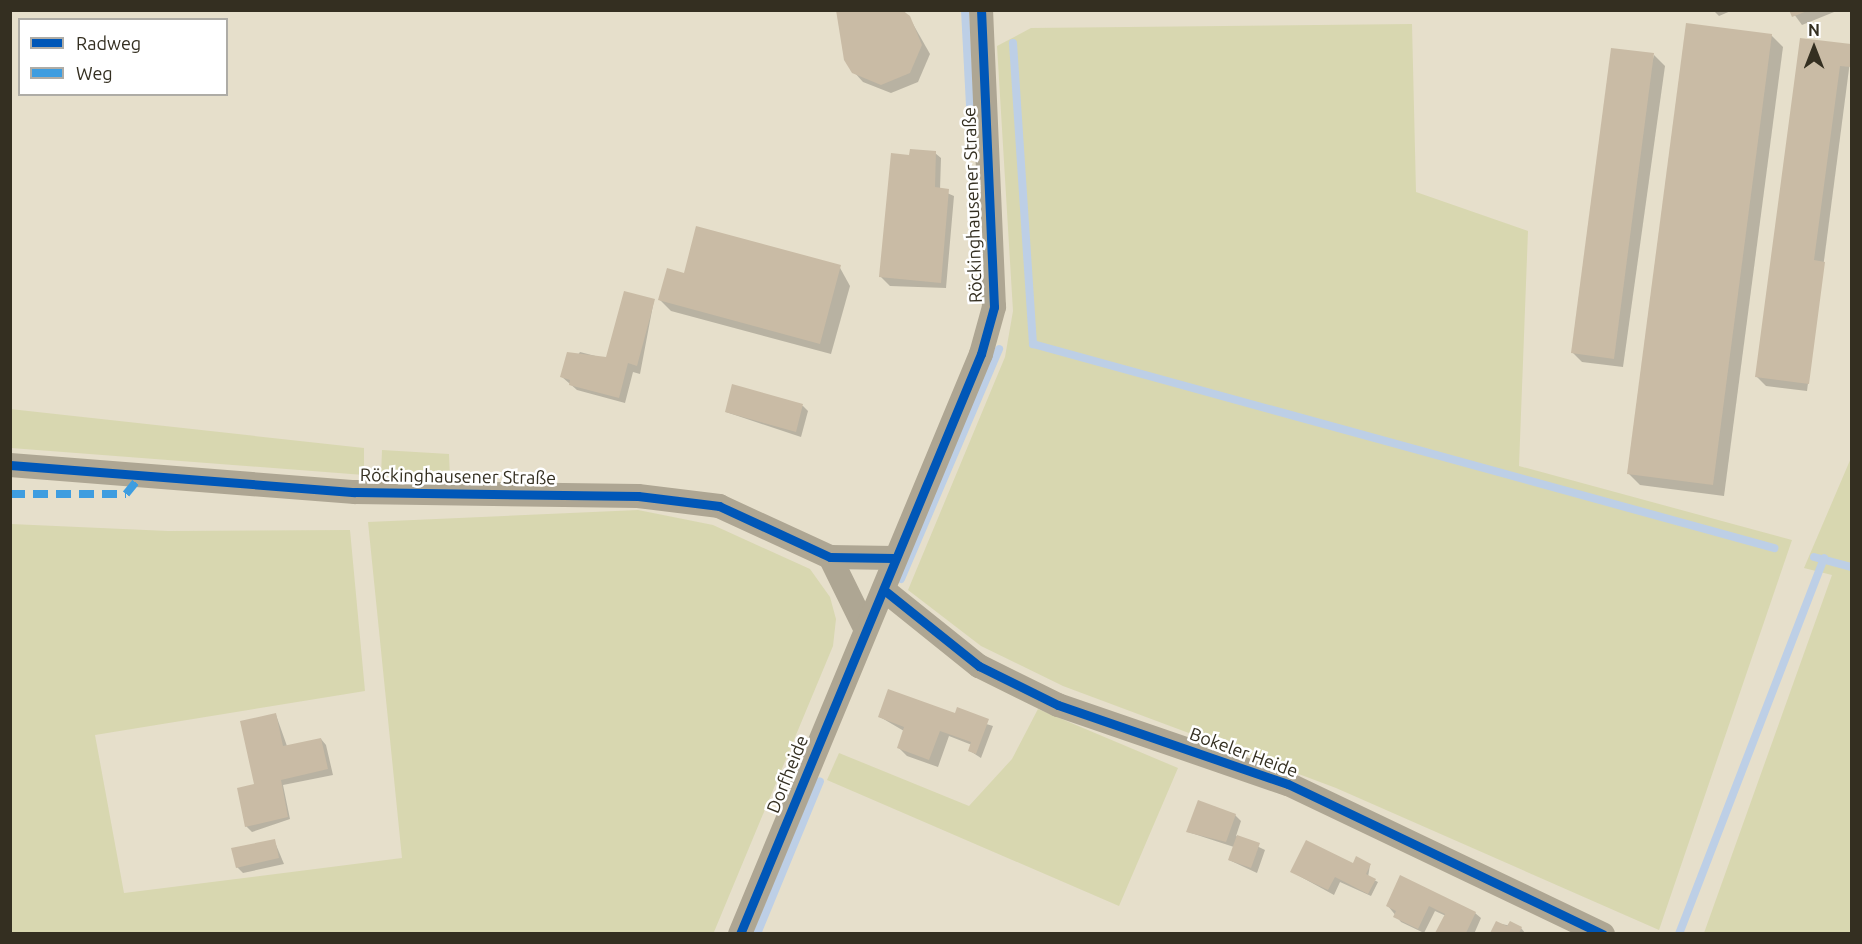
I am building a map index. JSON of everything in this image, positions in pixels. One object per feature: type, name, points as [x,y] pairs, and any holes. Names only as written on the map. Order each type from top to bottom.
[{"type":"street","name":"Röckinghausener Straße","points":[[865,628],[884,590],[894,558],[981,354],[994,307],[981,10]]},
{"type":"street","name":"Röckinghausener Straße","points":[[10,465],[355,492],[638,496],[719,506],[830,557],[894,558]]},
{"type":"street","points":[[830,557],[865,628]]},
{"type":"street","name":"Bokeler Heide","points":[[884,590],[979,666],[1058,705],[1288,784],[1603,933]]},
{"type":"street","name":"Dorfheide","points":[[740,933],[865,628]]},
{"type":"green space","points":[[1412,24],[1416,192],[1528,231],[1519,466],[1792,540],[1659,930],[1336,788],[1063,686],[981,646],[908,590],[1005,357],[1013,311],[997,46],[1031,28]]},
{"type":"green space","points":[[10,409],[364,448],[364,475],[11,448]]},
{"type":"green space","points":[[382,450],[449,454],[450,478],[381,476]]},
{"type":"green space","points":[[1851,458],[1851,933],[1704,933],[1832,575],[1804,568]]},
{"type":"green space","points":[[638,510],[713,525],[810,569],[830,597],[836,619],[833,646],[714,932],[11,933],[11,524],[168,531],[350,530],[365,691],[95,735],[124,893],[402,858],[368,522]]},
{"type":"green space","points":[[1038,709],[1178,768],[1119,906],[827,780],[839,753],[969,806],[1012,759]]},
{"type":"building","points":[[836,10],[902,10],[910,16],[922,45],[910,73],[881,85],[852,73],[844,60]]},
{"type":"building","points":[[1789,10],[1807,10],[1807,11],[1792,17]]},
{"type":"building","points":[[1686,23],[1772,34],[1713,485],[1627,474]]},
{"type":"building","points":[[1800,38],[1851,44],[1851,67],[1840,66],[1814,260],[1825,262],[1809,384],[1755,377]]},
{"type":"building","points":[[1611,48],[1654,53],[1614,359],[1571,353]]},
{"type":"building","points":[[910,149],[936,151],[935,187],[949,189],[941,283],[879,277],[891,153],[909,155]]},
{"type":"building","points":[[696,226],[841,265],[820,344],[658,300],[667,268],[684,273]]},
{"type":"building","points":[[624,291],[655,299],[637,366],[628,363],[619,398],[569,385],[570,380],[560,377],[567,352],[606,357]]},
{"type":"building","points":[[732,384],[803,404],[796,432],[725,412]]},
{"type":"building","points":[[888,689],[955,713],[957,707],[989,719],[976,754],[968,751],[971,742],[940,731],[929,760],[897,748],[904,727],[878,717]]},
{"type":"building","points":[[276,713],[283,746],[321,738],[328,769],[281,780],[288,817],[245,827],[237,788],[254,784],[240,721]]},
{"type":"building","points":[[1198,800],[1236,814],[1226,842],[1186,832]]},
{"type":"building","points":[[1237,835],[1260,843],[1251,868],[1228,860]]},
{"type":"building","points":[[275,839],[279,858],[236,868],[231,848]]},
{"type":"building","points":[[1306,840],[1353,863],[1356,856],[1371,864],[1366,874],[1376,879],[1368,894],[1335,877],[1328,890],[1290,872]]},
{"type":"building","points":[[1400,875],[1476,912],[1466,933],[1435,933],[1445,914],[1429,906],[1418,929],[1393,917],[1396,911],[1386,906]]},
{"type":"building","points":[[1496,921],[1507,926],[1510,921],[1522,927],[1519,933],[1490,933]]},
{"type":"waterway","points":[[965,10],[970,106]]},
{"type":"waterway","points":[[1013,43],[1033,344],[1774,548]]},
{"type":"waterway","points":[[901,579],[999,349]]},
{"type":"waterway","points":[[1814,557],[1852,567]]},
{"type":"waterway","points":[[1679,934],[1824,558]]},
{"type":"waterway","points":[[757,934],[820,781]]},
{"type":"marked path","points":[[10,494],[126,494],[139,478]]},
{"type":"cycle path","points":[[740,934],[981,354],[994,307],[981,10]]},
{"type":"cycle path","points":[[10,465],[355,492],[638,496],[719,506],[830,557],[894,558]]},
{"type":"cycle path","points":[[884,590],[979,666],[1058,705],[1288,784],[1603,934]]}]
